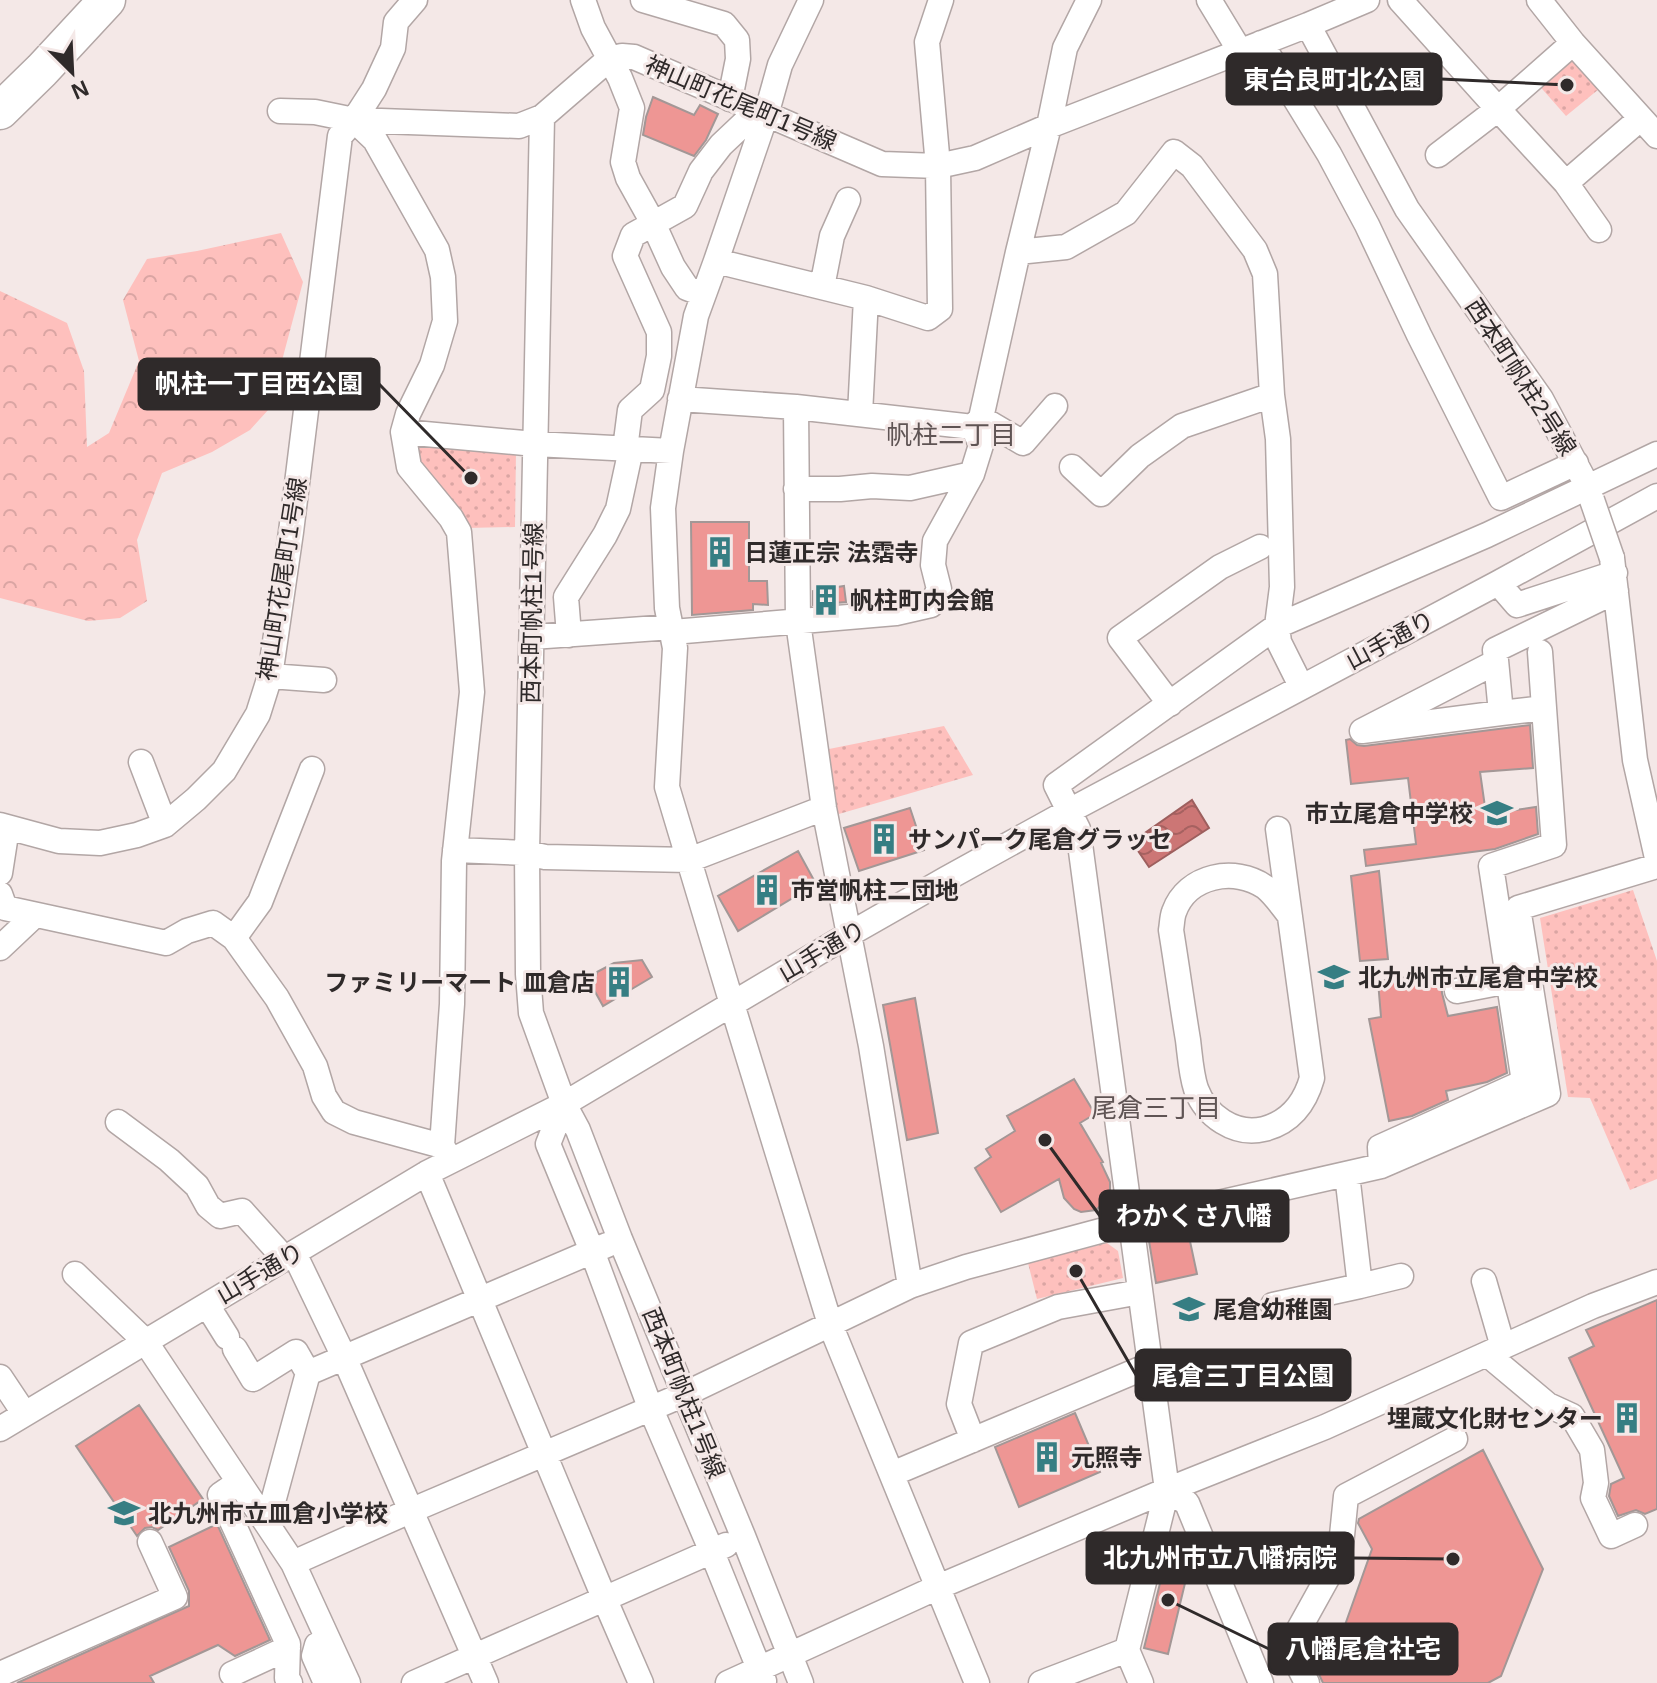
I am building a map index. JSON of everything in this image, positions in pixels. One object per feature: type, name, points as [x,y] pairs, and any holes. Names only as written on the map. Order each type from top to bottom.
[{"type":"highway","points":[[0,111],[107,0]]},
{"type":"street","points":[[354,120],[374,89],[393,48],[396,22],[415,0]]},
{"type":"street","points":[[583,0],[593,28],[632,108],[623,162],[628,178],[673,267],[687,288],[703,294]]},
{"type":"street","points":[[643,0],[724,24],[737,40],[738,59],[730,99]]},
{"type":"street","points":[[811,0],[761,113],[696,316],[680,399],[663,508],[667,608],[675,648],[667,787],[830,1324],[977,1683]]},
{"type":"street","points":[[716,261],[866,298],[928,318],[940,309],[938,166],[927,42],[941,0]]},
{"type":"street","points":[[532,637],[798,622],[896,613],[931,605],[939,589],[933,565],[935,541],[972,474],[981,445],[977,422],[1065,48],[1089,0]]},
{"type":"street","points":[[1209,0],[1251,47],[1329,154],[1501,498],[1576,463]]},
{"type":"street","name":"神山町花尾町1号線","points":[[4,826],[59,841],[100,843],[165,825],[224,771],[258,714],[270,676],[291,532],[340,136],[354,120],[519,126],[542,117],[609,59],[622,56],[634,57],[882,164],[938,166],[975,158],[1367,0]]},
{"type":"street","points":[[1400,0],[1566,183],[1599,230]]},
{"type":"street","points":[[1539,0],[1648,127],[1566,183]]},
{"type":"street","name":"西本町帆柱2号線","points":[[1308,25],[1407,209],[1541,399],[1590,493],[1614,574],[1635,760],[1657,858]]},
{"type":"street","points":[[1438,155],[1498,109],[1573,43]]},
{"type":"street","points":[[0,894],[5,908],[166,943],[187,931],[213,923],[234,938],[277,998],[315,1066],[324,1096],[334,1112],[354,1122],[446,1153],[455,850],[472,692],[459,532],[409,467],[403,432],[408,414],[432,365],[445,321],[443,277],[437,250],[375,140],[354,120],[315,112],[280,111]]},
{"type":"street","points":[[569,635],[566,597],[618,509],[628,449],[630,410],[652,390],[659,356],[659,332],[625,256],[633,235],[685,206],[701,171],[721,145],[761,113]]},
{"type":"street","name":"西本町帆柱1号線","points":[[542,117],[527,853],[531,1013],[564,1104],[578,1130],[801,1683]]},
{"type":"street","points":[[1018,252],[1066,247],[1126,213],[1174,152],[1192,166],[1255,250],[1265,274],[1272,395],[1278,439],[1282,587],[1277,626],[1279,642],[1301,686]]},
{"type":"street","points":[[822,287],[832,236],[848,200]]},
{"type":"street","points":[[860,414],[866,298]]},
{"type":"street","points":[[1072,467],[1101,494],[1140,456],[1182,426],[1272,395]]},
{"type":"street","points":[[680,399],[977,422],[1023,443],[1055,406]]},
{"type":"street","points":[[796,407],[798,622],[824,808],[871,1046],[910,1286]]},
{"type":"street","points":[[403,432],[535,444],[671,451]]},
{"type":"street","points":[[1141,1683],[1127,1650],[1167,1490],[1078,829],[1056,785],[1277,626],[1590,493],[1657,454]]},
{"type":"street","points":[[796,489],[910,488],[972,474]]},
{"type":"street","name":"山手通り","points":[[0,1429],[427,1173],[446,1153],[564,1104],[848,935],[1069,811],[1657,496]]},
{"type":"street","points":[[1170,704],[1120,638],[1220,567],[1260,547]]},
{"type":"street","points":[[1498,583],[1517,605],[1614,574]]},
{"type":"street","points":[[1501,713],[1495,650],[1614,574]]},
{"type":"street","points":[[1381,1166],[1380,1147],[1524,1082],[1491,866],[1554,845],[1540,652]]},
{"type":"street","points":[[1496,662],[1362,731],[1544,708]]},
{"type":"street","points":[[270,676],[324,680]]},
{"type":"street","points":[[141,762],[165,825]]},
{"type":"street","points":[[234,938],[260,902],[312,769]]},
{"type":"street","points":[[455,850],[527,853],[545,857],[689,860],[824,808]]},
{"type":"street","points":[[0,873],[4,826]]},
{"type":"street","points":[[1278,829],[1290,916],[1312,1078],[1307,1095],[1295,1112],[1263,1130],[1242,1130],[1211,1115],[1195,1088],[1171,930],[1173,912],[1195,886],[1211,877],[1228,875],[1245,877],[1263,886],[1290,916]]},
{"type":"street","points":[[293,1563],[685,1394],[910,1286],[966,1267],[1130,1223],[1381,1166],[1548,1094],[1518,908],[1657,866]]},
{"type":"street","points":[[0,948],[35,915]]},
{"type":"street","points":[[1457,991],[1509,981]]},
{"type":"street","name":"西本町帆柱1号線","points":[[564,1104],[548,1144],[650,1407],[762,1676]]},
{"type":"street","points":[[118,1122],[169,1160],[197,1186],[208,1206],[220,1216],[242,1211],[290,1256],[344,1357],[486,1683]]},
{"type":"street","points":[[427,1173],[641,1683]]},
{"type":"street","points":[[1347,1174],[1360,1286]]},
{"type":"street","points":[[308,1373],[620,1239]]},
{"type":"street","points":[[75,1274],[145,1341],[293,1563],[348,1683]]},
{"type":"street","points":[[1273,1305],[1401,1276]]},
{"type":"street","points":[[1484,1281],[1495,1350],[1548,1405],[1572,1416],[1592,1450],[1596,1483],[1593,1498],[1611,1536],[1635,1525]]},
{"type":"street","points":[[728,1683],[762,1676],[789,1655],[938,1587],[1325,1427],[1593,1306],[1657,1282]]},
{"type":"street","points":[[973,1440],[959,1404],[971,1343],[1058,1307],[1140,1292]]},
{"type":"street","points":[[207,1305],[253,1379],[296,1352],[308,1373],[267,1524]]},
{"type":"street","points":[[892,1474],[1150,1365]]},
{"type":"street","points":[[0,1377],[24,1413]]},
{"type":"street","points":[[1307,1683],[1289,1647],[1340,1555],[1346,1496],[1455,1439]]},
{"type":"street","points":[[239,1482],[220,1495],[288,1644],[287,1678],[290,1683]]},
{"type":"street","points":[[1167,1490],[1187,1503],[1261,1683]]},
{"type":"street","points":[[414,1683],[743,1536]]},
{"type":"street","points":[[0,1674],[175,1597],[150,1542]]},
{"type":"street","points":[[326,1683],[314,1656],[317,1645],[328,1640]]},
{"type":"street","points":[[232,1674],[288,1648]]},
{"type":"street","points":[[1041,1683],[1127,1650]]},
{"type":"green space","points":[[1568,54],[1599,89],[1566,116],[1536,82]]},
{"type":"green space","points":[[281,233],[303,282],[269,409],[250,430],[212,452],[162,473],[137,540],[147,601],[120,618],[88,621],[0,598],[0,291],[67,323],[84,371],[87,447],[109,433],[139,361],[123,300],[147,259]]},
{"type":"green space","points":[[414,443],[516,451],[515,527],[466,528],[416,465]]},
{"type":"green space","points":[[944,726],[973,775],[832,816],[824,750]]},
{"type":"green space","points":[[1633,890],[1657,961],[1657,1179],[1630,1190],[1590,1098],[1568,1097],[1540,918]]},
{"type":"green space","points":[[1107,1243],[1118,1251],[1123,1278],[1037,1299],[1028,1263]]},
{"type":"water","points":[[1192,800],[1209,828],[1149,867],[1132,842]]},
{"type":"building","points":[[653,97],[694,115],[700,105],[718,114],[706,140],[694,156],[643,135]]},
{"type":"building","name":"日蓮正宗 法霑寺","points":[[691,522],[749,522],[749,581],[767,581],[768,605],[753,604],[753,610],[692,615]]},
{"type":"building","points":[[844,586],[846,602],[813,605],[813,591]]},
{"type":"building","points":[[1530,725],[1533,768],[1480,772],[1486,814],[1536,807],[1538,834],[1495,849],[1366,866],[1364,850],[1416,844],[1408,778],[1351,784],[1346,740],[1364,746]]},
{"type":"building","name":"サンパーク尾倉グラッセ","points":[[910,808],[924,850],[859,871],[844,828]]},
{"type":"building","name":"市営帆柱二団地","points":[[798,851],[816,884],[738,931],[718,896]]},
{"type":"building","points":[[1379,871],[1388,959],[1360,961],[1351,876]]},
{"type":"building","name":"ファミリーマート 皿倉店","points":[[642,960],[652,977],[603,1006],[593,988],[597,972],[614,963]]},
{"type":"building","points":[[1441,973],[1448,1016],[1497,1007],[1507,1073],[1487,1082],[1446,1091],[1448,1100],[1412,1116],[1389,1121],[1369,1019],[1381,1017],[1378,981]]},
{"type":"building","points":[[915,998],[938,1133],[907,1140],[883,1005]]},
{"type":"building","points":[[1074,1079],[1095,1114],[1080,1123],[1103,1162],[1110,1182],[1108,1198],[1096,1210],[1081,1212],[1064,1198],[1059,1179],[1001,1212],[975,1168],[991,1157],[986,1149],[1015,1131],[1007,1116]]},
{"type":"building","points":[[1188,1232],[1197,1274],[1156,1283],[1149,1241]]},
{"type":"building","name":"埋蔵文化財センター","points":[[1657,1300],[1657,1509],[1645,1514],[1636,1510],[1618,1516],[1609,1496],[1611,1484],[1624,1478],[1569,1358],[1594,1346],[1586,1330]]},
{"type":"building","points":[[139,1405],[203,1499],[158,1530],[145,1528],[137,1536],[76,1446]]},
{"type":"building","name":"元照寺","points":[[1075,1413],[1100,1472],[1019,1507],[995,1447]]},
{"type":"building","points":[[1483,1450],[1543,1569],[1501,1676],[1488,1683],[1323,1683],[1310,1655],[1340,1639],[1372,1549],[1358,1523],[1359,1519]]},
{"type":"building","points":[[217,1524],[270,1640],[235,1656],[218,1645],[150,1676],[154,1683],[17,1683],[189,1606],[189,1591],[169,1547]]},
{"type":"building","points":[[1169,1547],[1191,1551],[1192,1554],[1168,1654],[1144,1648]]},
{"type":"place","name":"東台良町北公園","points":[[1567,85]]},
{"type":"place","name":"帆柱一丁目西公園","points":[[471,478]]},
{"type":"place","name":"日蓮正宗 法霑寺","points":[[720,552]]},
{"type":"place","name":"帆柱町内会館","points":[[826,600]]},
{"type":"place","name":"市立尾倉中学校","points":[[1497,813]]},
{"type":"place","name":"サンパーク尾倉グラッセ","points":[[884,839]]},
{"type":"place","name":"市営帆柱二団地","points":[[767,890]]},
{"type":"place","name":"北九州市立尾倉中学校","points":[[1334,977]]},
{"type":"place","name":"ファミリーマート 皿倉店","points":[[619,982]]},
{"type":"place","name":"わかくさ八幡","points":[[1045,1140]]},
{"type":"place","name":"尾倉三丁目公園","points":[[1076,1271]]},
{"type":"place","name":"尾倉幼稚園","points":[[1189,1309]]},
{"type":"place","name":"埋蔵文化財センター","points":[[1627,1418]]},
{"type":"place","name":"元照寺","points":[[1047,1457]]},
{"type":"place","name":"北九州市立皿倉小学校","points":[[124,1513]]},
{"type":"place","name":"北九州市立八幡病院","points":[[1453,1559]]},
{"type":"place","name":"八幡尾倉社宅","points":[[1168,1600]]},
{"type":"district","name":"帆柱二丁目","points":[[951,435]]},
{"type":"district","name":"尾倉三丁目","points":[[1156,1108]]}]
